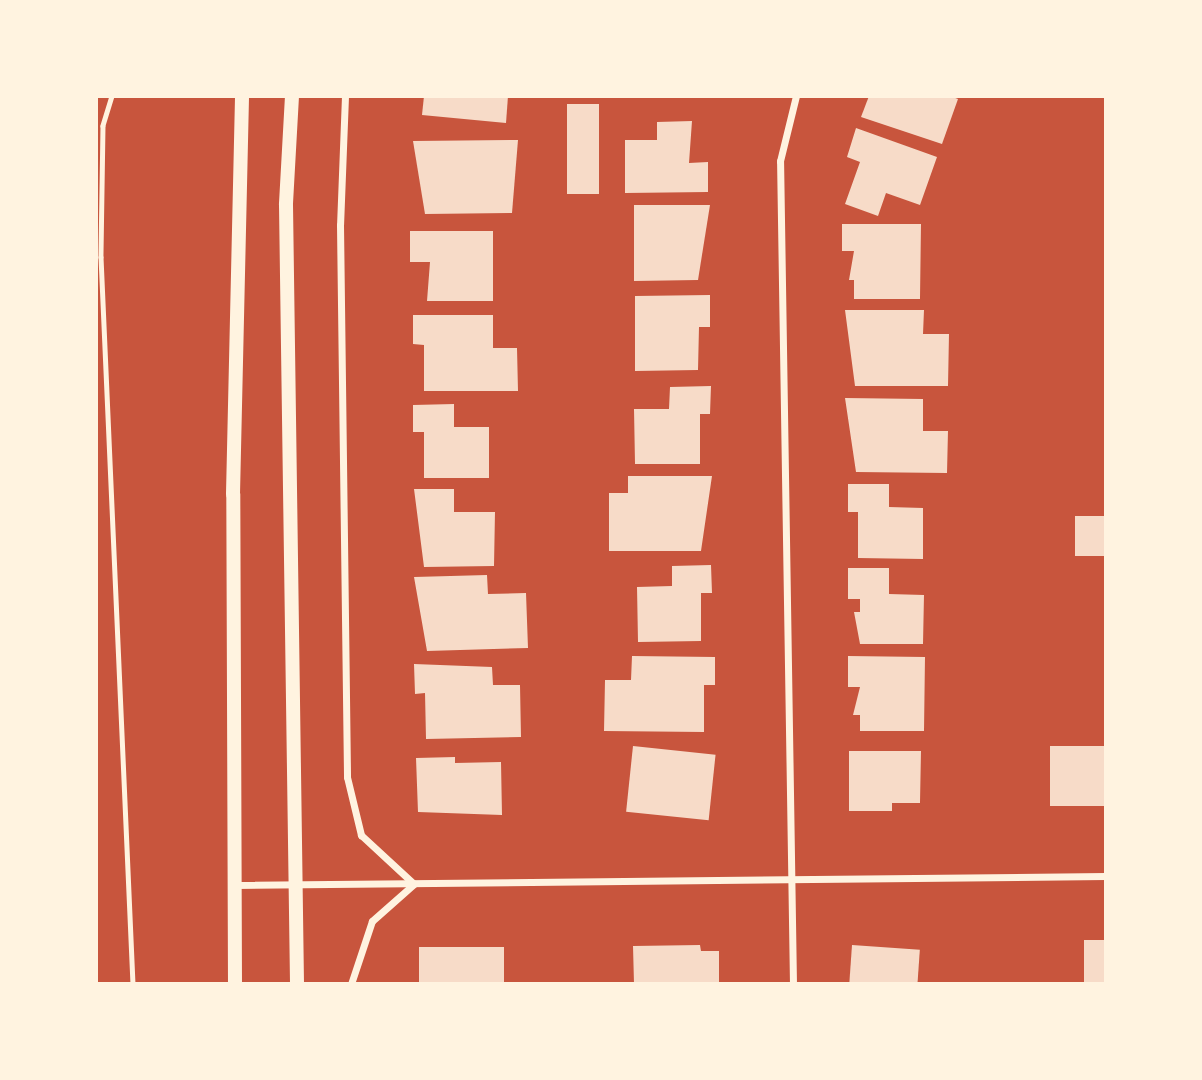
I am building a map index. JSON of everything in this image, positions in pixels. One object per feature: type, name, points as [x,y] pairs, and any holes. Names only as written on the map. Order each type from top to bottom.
[{"type":"main road","points":[[235,984],[233,508],[242,96]]},
{"type":"main road","points":[[292,96],[286,205],[296,984]]},
{"type":"street","points":[[345,96],[340,225],[347,777],[361,835],[414,884]]},
{"type":"street","points":[[793,984],[780,161],[796,96]]},
{"type":"street","points":[[235,885],[1106,876]]},
{"type":"street","points":[[351,984],[372,921],[414,884]]},
{"type":"path","points":[[112,96],[103,126],[101,257],[133,984]]},
{"type":"building","points":[[424,96],[508,96],[506,123],[422,115]]},
{"type":"building","points":[[869,96],[950,96],[958,99],[942,144],[861,117]]},
{"type":"building","points":[[567,104],[599,104],[599,194],[567,194]]},
{"type":"building","points":[[692,121],[689,163],[708,162],[708,192],[625,193],[625,140],[657,140],[657,122]]},
{"type":"building","points":[[856,128],[937,157],[920,205],[886,193],[878,216],[845,204],[860,162],[847,157]]},
{"type":"building","points":[[518,140],[512,213],[425,214],[413,141]]},
{"type":"building","points":[[634,205],[710,205],[698,280],[634,281]]},
{"type":"building","points":[[842,224],[921,224],[920,299],[854,299],[854,280],[849,280],[854,251],[842,251]]},
{"type":"building","points":[[410,231],[493,231],[493,301],[427,301],[430,262],[410,262]]},
{"type":"building","points":[[710,295],[710,327],[699,327],[698,370],[635,371],[635,296]]},
{"type":"building","points":[[845,310],[924,310],[923,334],[949,334],[948,386],[855,386]]},
{"type":"building","points":[[413,315],[493,315],[493,348],[517,348],[518,391],[424,391],[424,345],[413,344]]},
{"type":"building","points":[[711,386],[710,414],[700,414],[700,464],[635,464],[634,409],[669,409],[670,387]]},
{"type":"building","points":[[845,398],[923,399],[923,431],[948,431],[947,473],[856,472]]},
{"type":"building","points":[[454,404],[454,427],[489,427],[489,478],[424,478],[424,432],[413,432],[413,405]]},
{"type":"building","points":[[628,476],[712,476],[701,551],[609,551],[609,493],[628,493]]},
{"type":"building","points":[[848,484],[889,484],[889,507],[923,508],[923,559],[858,558],[858,512],[848,512]]},
{"type":"building","points":[[414,489],[454,489],[454,512],[495,512],[494,566],[424,567]]},
{"type":"building","points":[[1075,516],[1106,516],[1106,556],[1075,556]]},
{"type":"building","points":[[711,565],[712,593],[701,593],[701,641],[638,642],[637,587],[672,586],[672,566]]},
{"type":"building","points":[[848,568],[889,568],[889,594],[924,595],[923,644],[860,644],[854,612],[860,612],[860,599],[848,599]]},
{"type":"building","points":[[487,575],[488,594],[526,593],[528,648],[427,651],[414,577]]},
{"type":"building","points":[[632,656],[715,657],[715,685],[704,685],[704,732],[604,731],[605,680],[631,680]]},
{"type":"building","points":[[848,656],[925,657],[924,731],[860,731],[860,715],[853,715],[860,687],[848,687]]},
{"type":"building","points":[[414,664],[492,667],[493,685],[520,685],[521,737],[426,739],[425,693],[415,694]]},
{"type":"building","points":[[633,746],[716,755],[709,820],[626,812]]},
{"type":"building","points":[[1050,746],[1106,746],[1106,806],[1050,806]]},
{"type":"building","points":[[849,751],[921,751],[920,803],[892,803],[892,811],[849,811]]},
{"type":"building","points":[[455,757],[455,763],[501,762],[502,815],[418,812],[416,758]]},
{"type":"building","points":[[1084,940],[1106,940],[1106,984],[1084,984]]},
{"type":"building","points":[[700,945],[701,951],[719,951],[719,984],[634,984],[633,946]]},
{"type":"building","points":[[852,945],[920,950],[917,984],[849,984]]},
{"type":"building","points":[[419,947],[504,947],[504,984],[419,984]]}]
